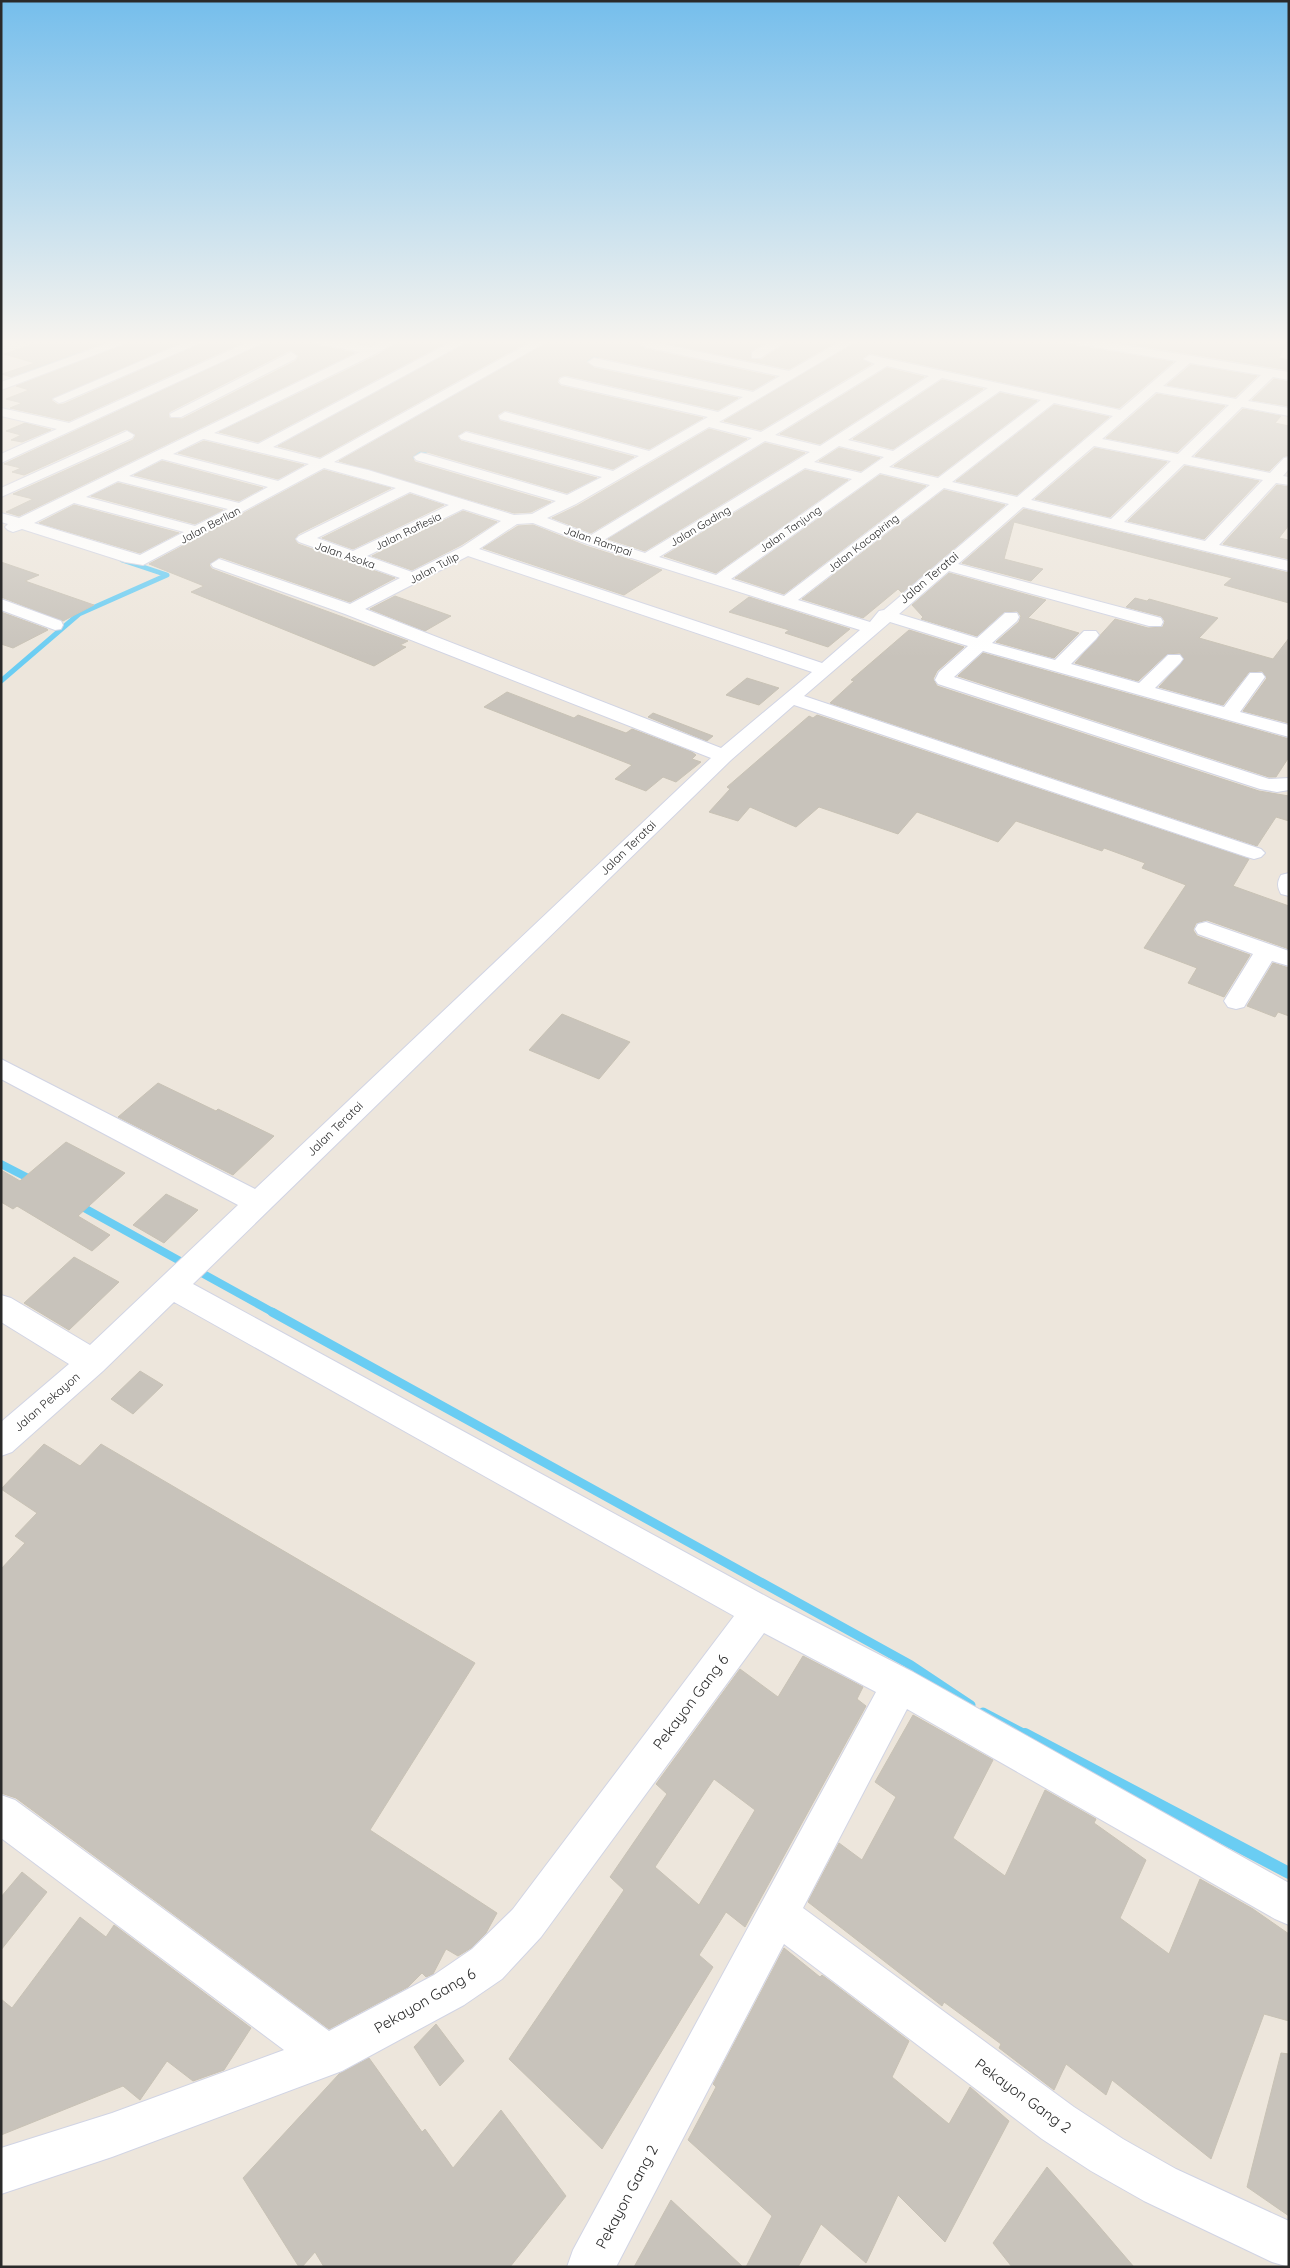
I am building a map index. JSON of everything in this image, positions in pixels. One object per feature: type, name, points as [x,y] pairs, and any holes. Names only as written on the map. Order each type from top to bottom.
[{"type":"street","points":[[1,459],[29,446]]},
{"type":"street","points":[[1,493],[103,446]]},
{"type":"street","points":[[157,446],[170,452],[279,486]]},
{"type":"street","points":[[11,525],[74,498],[182,446]]},
{"type":"street","name":"Jalan Rampai","points":[[252,446],[325,462],[514,520],[535,518],[592,541],[786,602],[978,644],[1289,731]]},
{"type":"street","points":[[261,448],[265,446]]},
{"type":"street","name":"Jalan Berlian","points":[[11,525],[137,560],[150,558],[354,446]]},
{"type":"street","points":[[503,446],[616,476]]},
{"type":"street","points":[[616,446],[650,455]]},
{"type":"street","points":[[535,518],[571,501],[667,446]]},
{"type":"street","points":[[592,541],[748,446]]},
{"type":"street","points":[[800,446],[822,451]]},
{"type":"street","name":"Jalan Gading","points":[[647,558],[830,446]]},
{"type":"street","points":[[856,446],[895,456]]},
{"type":"street","name":"Jalan Tanjung","points":[[718,581],[910,446]]},
{"type":"street","name":"Jalan Kacapiring","points":[[786,602],[990,446]]},
{"type":"street","name":"Jalan Teratai","points":[[92,1362],[724,756],[1085,446]]},
{"type":"street","points":[[1115,446],[1289,481]]},
{"type":"street","points":[[1114,524],[1196,446]]},
{"type":"street","points":[[421,457],[571,501]]},
{"type":"street","points":[[1208,547],[1289,461]]},
{"type":"street","points":[[803,463],[863,478]]},
{"type":"street","points":[[877,468],[1289,566]]},
{"type":"street","points":[[118,477],[241,508]]},
{"type":"street","name":"Jalan Asoka","points":[[409,487],[304,539],[414,578]]},
{"type":"street","points":[[74,498],[196,532]]},
{"type":"street","name":"Jalan Raflesia","points":[[354,558],[462,504]]},
{"type":"street","name":"Jalan Tulip","points":[[351,610],[466,550],[514,520]]},
{"type":"street","points":[[466,550],[824,670]]},
{"type":"street","points":[[219,564],[351,610],[724,756]]},
{"type":"street","points":[[945,565],[1155,622]]},
{"type":"street","points":[[1,604],[55,625]]},
{"type":"street","points":[[1011,616],[945,676],[948,683],[1267,785],[1289,784]]},
{"type":"street","points":[[1059,666],[1090,635]]},
{"type":"street","points":[[1142,690],[1174,659]]},
{"type":"street","points":[[1228,715],[1256,677]]},
{"type":"street","points":[[791,698],[1254,853]]},
{"type":"street","points":[[1289,880],[1289,889]]},
{"type":"street","points":[[1206,929],[1289,959]]},
{"type":"street","points":[[1236,1001],[1266,951]]},
{"type":"street","points":[[1,1068],[258,1203]]},
{"type":"street","points":[[177,1280],[759,1611],[900,1685],[1289,1905]]},
{"type":"street","points":[[1,1307],[92,1362]]},
{"type":"street","name":"Jalan Pekayon","points":[[1,1442],[92,1362]]},
{"type":"street","name":"Pekayon Gang 6","points":[[1,2171],[112,2135],[327,2056],[449,1990],[487,1964],[527,1923],[759,1611]]},
{"type":"street","name":"Pekayon Gang 2","points":[[590,2267],[900,1685]]},
{"type":"street","points":[[1,1814],[327,2056]]},
{"type":"street","name":"Pekayon Gang 2","points":[[777,1914],[1058,2123],[1107,2156],[1160,2186],[1289,2245]]},
{"type":"building","points":[[43,446],[89,446],[24,475],[12,472],[21,468],[4,464]]},
{"type":"building","points":[[120,446],[163,446],[19,516],[6,512],[33,499],[13,494]]},
{"type":"building","points":[[194,446],[224,446],[304,465],[278,479],[178,453]]},
{"type":"building","points":[[278,446],[340,446],[320,457]]},
{"type":"building","points":[[366,446],[479,446],[597,478],[567,493],[427,452],[420,451],[412,457],[415,462],[551,502],[531,512],[514,513],[339,461]]},
{"type":"building","points":[[526,446],[592,446],[634,457],[613,469]]},
{"type":"building","points":[[637,446],[655,446],[649,449]]},
{"type":"building","points":[[680,446],[736,446],[591,533],[552,518],[577,506]]},
{"type":"building","points":[[760,446],[776,446],[805,453],[645,551],[608,539]]},
{"type":"building","points":[[880,446],[898,446],[893,449]]},
{"type":"building","points":[[923,446],[978,446],[938,476],[894,466]]},
{"type":"building","points":[[1001,446],[1075,446],[1017,495],[956,481]]},
{"type":"building","points":[[1146,446],[1183,446],[1177,452]]},
{"type":"building","points":[[1205,446],[1289,446],[1289,455],[1283,457],[1269,471],[1195,456]]},
{"type":"building","points":[[839,448],[880,458],[861,471],[819,461]]},
{"type":"building","points":[[1095,448],[1167,462],[1110,517],[1035,499]]},
{"type":"building","points":[[162,461],[263,488],[239,501],[134,475]]},
{"type":"building","points":[[1185,466],[1259,481],[1204,539],[1128,521]]},
{"type":"building","points":[[324,470],[391,488],[298,534],[295,540],[298,544],[395,578],[350,602],[220,557],[209,565],[212,569],[408,641],[400,645],[406,647],[374,666],[191,592],[204,586],[149,564]]},
{"type":"building","points":[[805,470],[848,480],[716,573],[664,556]]},
{"type":"building","points":[[880,475],[926,486],[784,594],[735,578]]},
{"type":"building","points":[[118,483],[223,510],[195,524],[91,496]]},
{"type":"building","points":[[1277,485],[1289,487],[1289,525],[1279,538],[1289,540],[1289,559],[1223,544]]},
{"type":"building","points":[[944,490],[1005,505],[902,593],[898,589],[863,618],[802,599]]},
{"type":"building","points":[[410,494],[444,505],[353,549],[322,538]]},
{"type":"building","points":[[74,505],[179,533],[140,553],[39,523]]},
{"type":"building","points":[[1024,509],[1289,573],[1289,603],[1224,585],[1232,578],[1014,522],[1004,559],[1043,569],[1031,581],[962,563]]},
{"type":"building","points":[[463,511],[497,522],[461,545],[412,570],[372,556]]},
{"type":"building","points":[[533,525],[586,546],[662,570],[624,595],[483,548],[518,526]]},
{"type":"building","points":[[1,562],[39,575],[25,581],[94,605],[63,621],[1,597]]},
{"type":"building","points":[[949,573],[1046,600],[1028,618],[1079,633],[1054,658],[996,642],[1019,622],[1021,616],[1017,611],[1004,612],[977,636],[921,619],[923,617],[912,605]]},
{"type":"building","points":[[395,596],[451,616],[425,631],[370,609]]},
{"type":"building","points":[[749,597],[850,629],[828,647],[785,633],[789,630],[729,612]]},
{"type":"building","points":[[1135,598],[1147,601],[1149,599],[1218,618],[1199,638],[1273,659],[1289,638],[1289,723],[1243,711],[1267,678],[1262,671],[1249,672],[1223,705],[1159,687],[1184,660],[1180,653],[1167,654],[1138,681],[1075,663],[1115,619],[1148,628],[1163,627],[1165,621],[1161,616],[1126,607]]},
{"type":"building","points":[[1,612],[48,630],[13,648],[1,644]]},
{"type":"building","points":[[909,630],[964,647],[937,671],[933,679],[937,686],[1259,791],[1289,796],[1289,821],[1276,817],[1257,846],[830,703],[854,681],[851,680]]},
{"type":"building","points":[[983,653],[1289,739],[1289,757],[1276,777],[1269,777],[958,676]]},
{"type":"building","points":[[747,678],[779,688],[759,705],[726,695]]},
{"type":"building","points":[[507,692],[574,718],[578,715],[626,733],[632,729],[692,752],[696,755],[692,759],[701,762],[676,782],[663,777],[646,791],[615,779],[632,765],[484,707]]},
{"type":"building","points":[[653,713],[713,736],[707,741],[648,717]]},
{"type":"building","points":[[817,715],[1249,859],[1233,886],[1289,906],[1289,949],[1207,920],[1196,923],[1193,930],[1197,936],[1250,955],[1224,997],[1188,983],[1197,968],[1144,948],[1186,885],[1142,868],[1145,863],[1104,848],[1102,851],[1016,821],[998,842],[917,812],[898,834],[819,807],[796,827],[750,807],[738,821],[709,812],[730,789],[727,787],[809,716],[813,718]]},
{"type":"building","points":[[1273,963],[1289,968],[1289,1016],[1278,1012],[1275,1017],[1247,1006]]},
{"type":"building","points":[[562,1014],[630,1042],[599,1079],[529,1050]]},
{"type":"building","points":[[158,1083],[274,1136],[233,1175],[118,1117]]},
{"type":"building","points":[[66,1142],[125,1173],[78,1216],[110,1235],[92,1251],[17,1206],[13,1209],[1,1202],[1,1170],[20,1181]]},
{"type":"building","points":[[166,1194],[198,1210],[164,1243],[133,1225]]},
{"type":"building","points":[[74,1257],[119,1282],[69,1330],[24,1303]]},
{"type":"building","points":[[140,1371],[163,1385],[133,1414],[111,1399]]},
{"type":"building","points":[[44,1444],[80,1466],[101,1444],[475,1663],[370,1830],[497,1913],[486,1933],[471,1948],[458,1956],[446,1949],[433,1974],[426,1977],[422,1973],[408,1987],[329,2029],[16,1798],[1,1793],[1,1569],[25,1543],[15,1536],[37,1513],[1,1489]]},
{"type":"building","points":[[803,1656],[863,1687],[857,1699],[866,1706],[745,1927],[726,1912],[699,1955],[713,1967],[602,2149],[509,2059],[624,1890],[610,1877],[667,1794],[656,1784],[740,1669],[778,1697]],"holes":[[[714,1779],[755,1810],[699,1905],[655,1867]]]},
{"type":"building","points":[[913,1715],[993,1760],[953,1838],[1005,1876],[1045,1790],[1096,1819],[1094,1823],[1146,1860],[1120,1918],[1169,1954],[1200,1879],[1253,1909],[1289,1934],[1289,2021],[1264,2014],[1211,2159],[1112,2080],[1106,2095],[1066,2064],[1054,2090],[999,2048],[1001,2044],[944,2002],[942,2006],[808,1902],[839,1843],[862,1860],[896,1797],[875,1782]]},
{"type":"building","points":[[22,1872],[47,1892],[1,1950],[1,1897]]},
{"type":"building","points":[[80,1917],[106,1937],[114,1925],[251,2028],[224,2070],[193,2081],[167,2061],[140,2100],[123,2086],[1,2135],[1,1999],[12,2008]]},
{"type":"building","points":[[784,1948],[820,1977],[822,1975],[909,2041],[892,2077],[949,2124],[970,2087],[1009,2121],[945,2242],[898,2195],[866,2263],[821,2224],[798,2267],[746,2267],[772,2216],[688,2140],[716,2087],[713,2084]]},
{"type":"building","points":[[436,2024],[464,2061],[440,2086],[414,2047]]},
{"type":"building","points":[[1281,2053],[1289,2054],[1289,2216],[1247,2187]]},
{"type":"building","points":[[369,2058],[422,2132],[425,2129],[453,2168],[501,2110],[566,2196],[510,2267],[324,2267],[315,2252],[302,2267],[299,2267],[243,2178],[339,2074]]},
{"type":"building","points":[[1047,2167],[1134,2267],[1012,2267],[993,2243]]},
{"type":"building","points":[[671,2200],[743,2267],[634,2267]]},
{"type":"waterway","points":[[404,461],[432,448]]},
{"type":"waterway","points":[[1,681],[79,614],[167,575],[122,560]]},
{"type":"waterway","points":[[1,1164],[34,1181]]},
{"type":"waterway","points":[[77,1204],[274,1313]]},
{"type":"waterway","points":[[272,1312],[911,1665]]},
{"type":"waterway","points":[[905,1677],[911,1665]]},
{"type":"waterway","points":[[911,1665],[971,1705]]},
{"type":"waterway","points":[[983,1712],[1027,1735]]},
{"type":"waterway","points":[[1025,1734],[1289,1873]]}]
